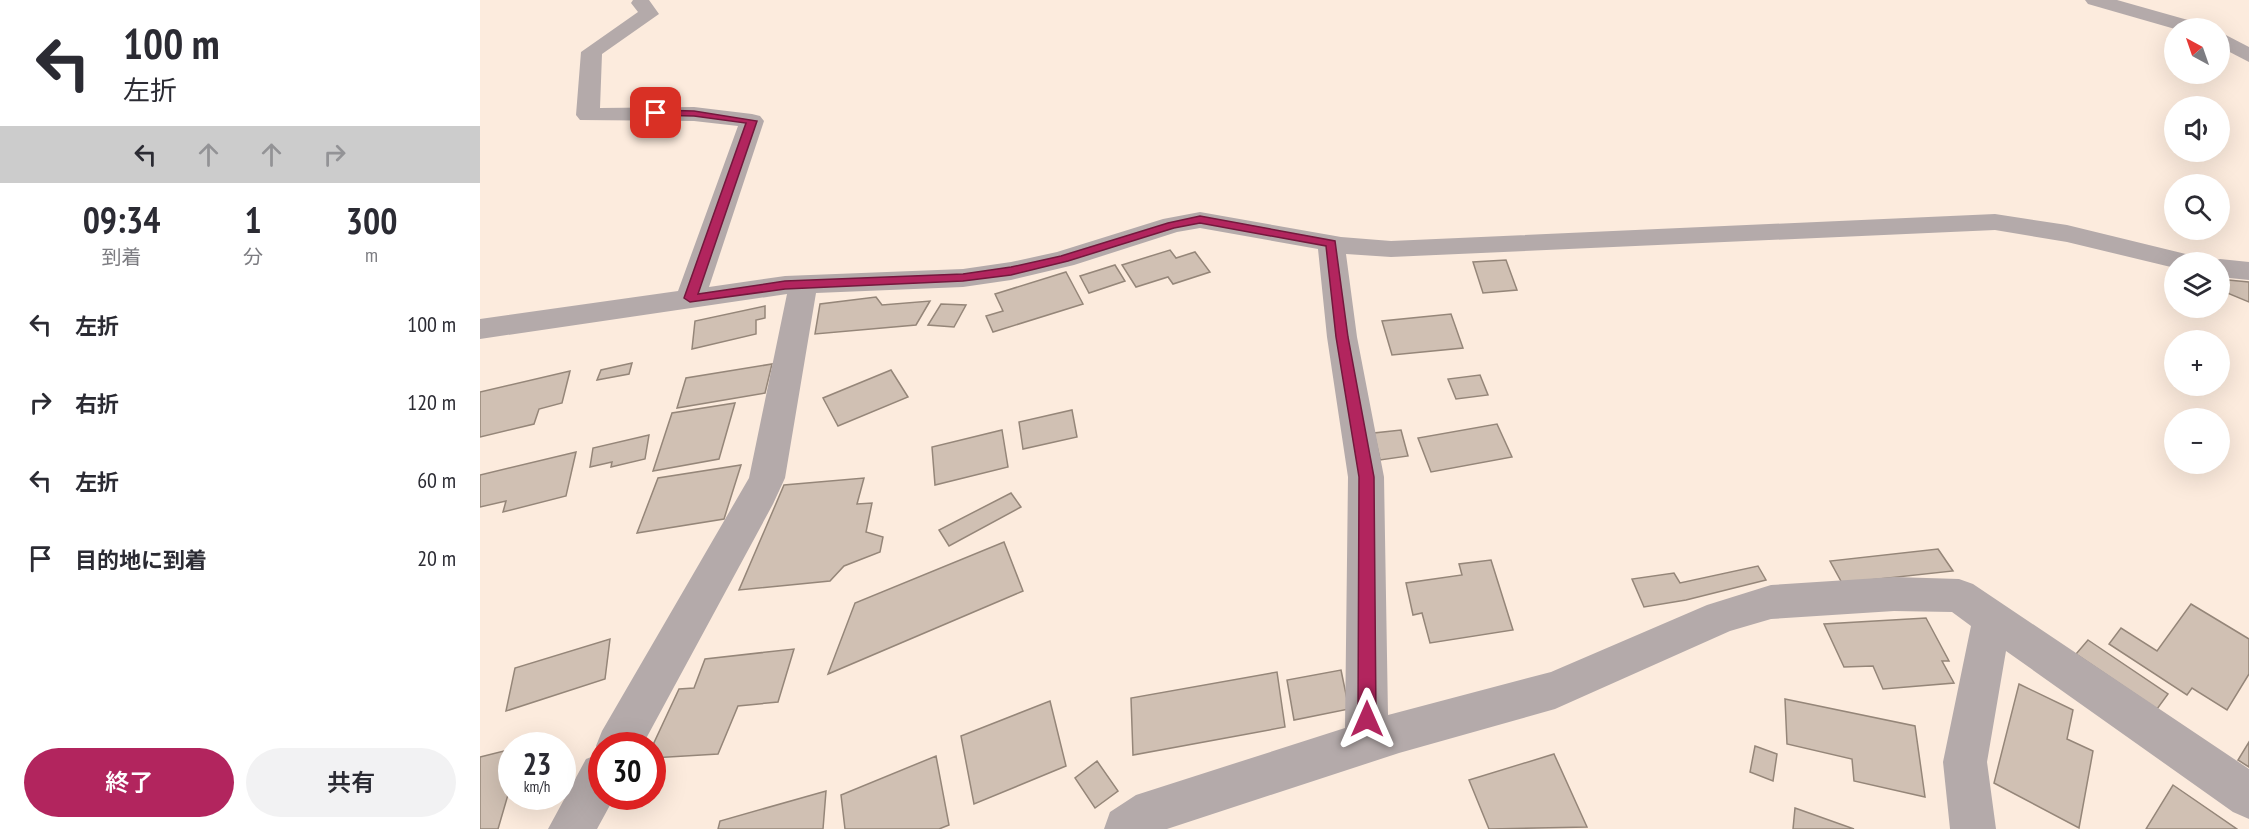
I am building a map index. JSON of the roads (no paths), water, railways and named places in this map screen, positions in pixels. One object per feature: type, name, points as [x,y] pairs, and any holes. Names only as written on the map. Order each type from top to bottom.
[{"type":"street","points":[[2095,0],[2174,18]]},
{"type":"street","points":[[641,3],[649,14],[592,52],[588,115],[694,114],[752,121],[690,298]]},
{"type":"street","points":[[2230,44],[2249,56]]},
{"type":"street","points":[[481,331],[690,298],[803,284],[963,278],[1011,271],[1064,259],[1172,225],[1200,220],[1331,244],[1390,249],[1995,222],[2043,226],[2133,252],[2164,258]]},
{"type":"street","points":[[1331,244],[1342,337],[1366,477],[1368,741]]},
{"type":"street","points":[[2230,269],[2249,271]]},
{"type":"street","points":[[626,732],[755,504],[767,478],[803,284]]},
{"type":"street","points":[[1127,829],[1152,811],[1368,741],[1555,690],[1721,616],[1771,602],[1894,594],[1959,596],[2249,796]]},
{"type":"street","points":[[1973,829],[1965,762],[1992,619]]},
{"type":"street","points":[[571,829],[588,799]]}]
